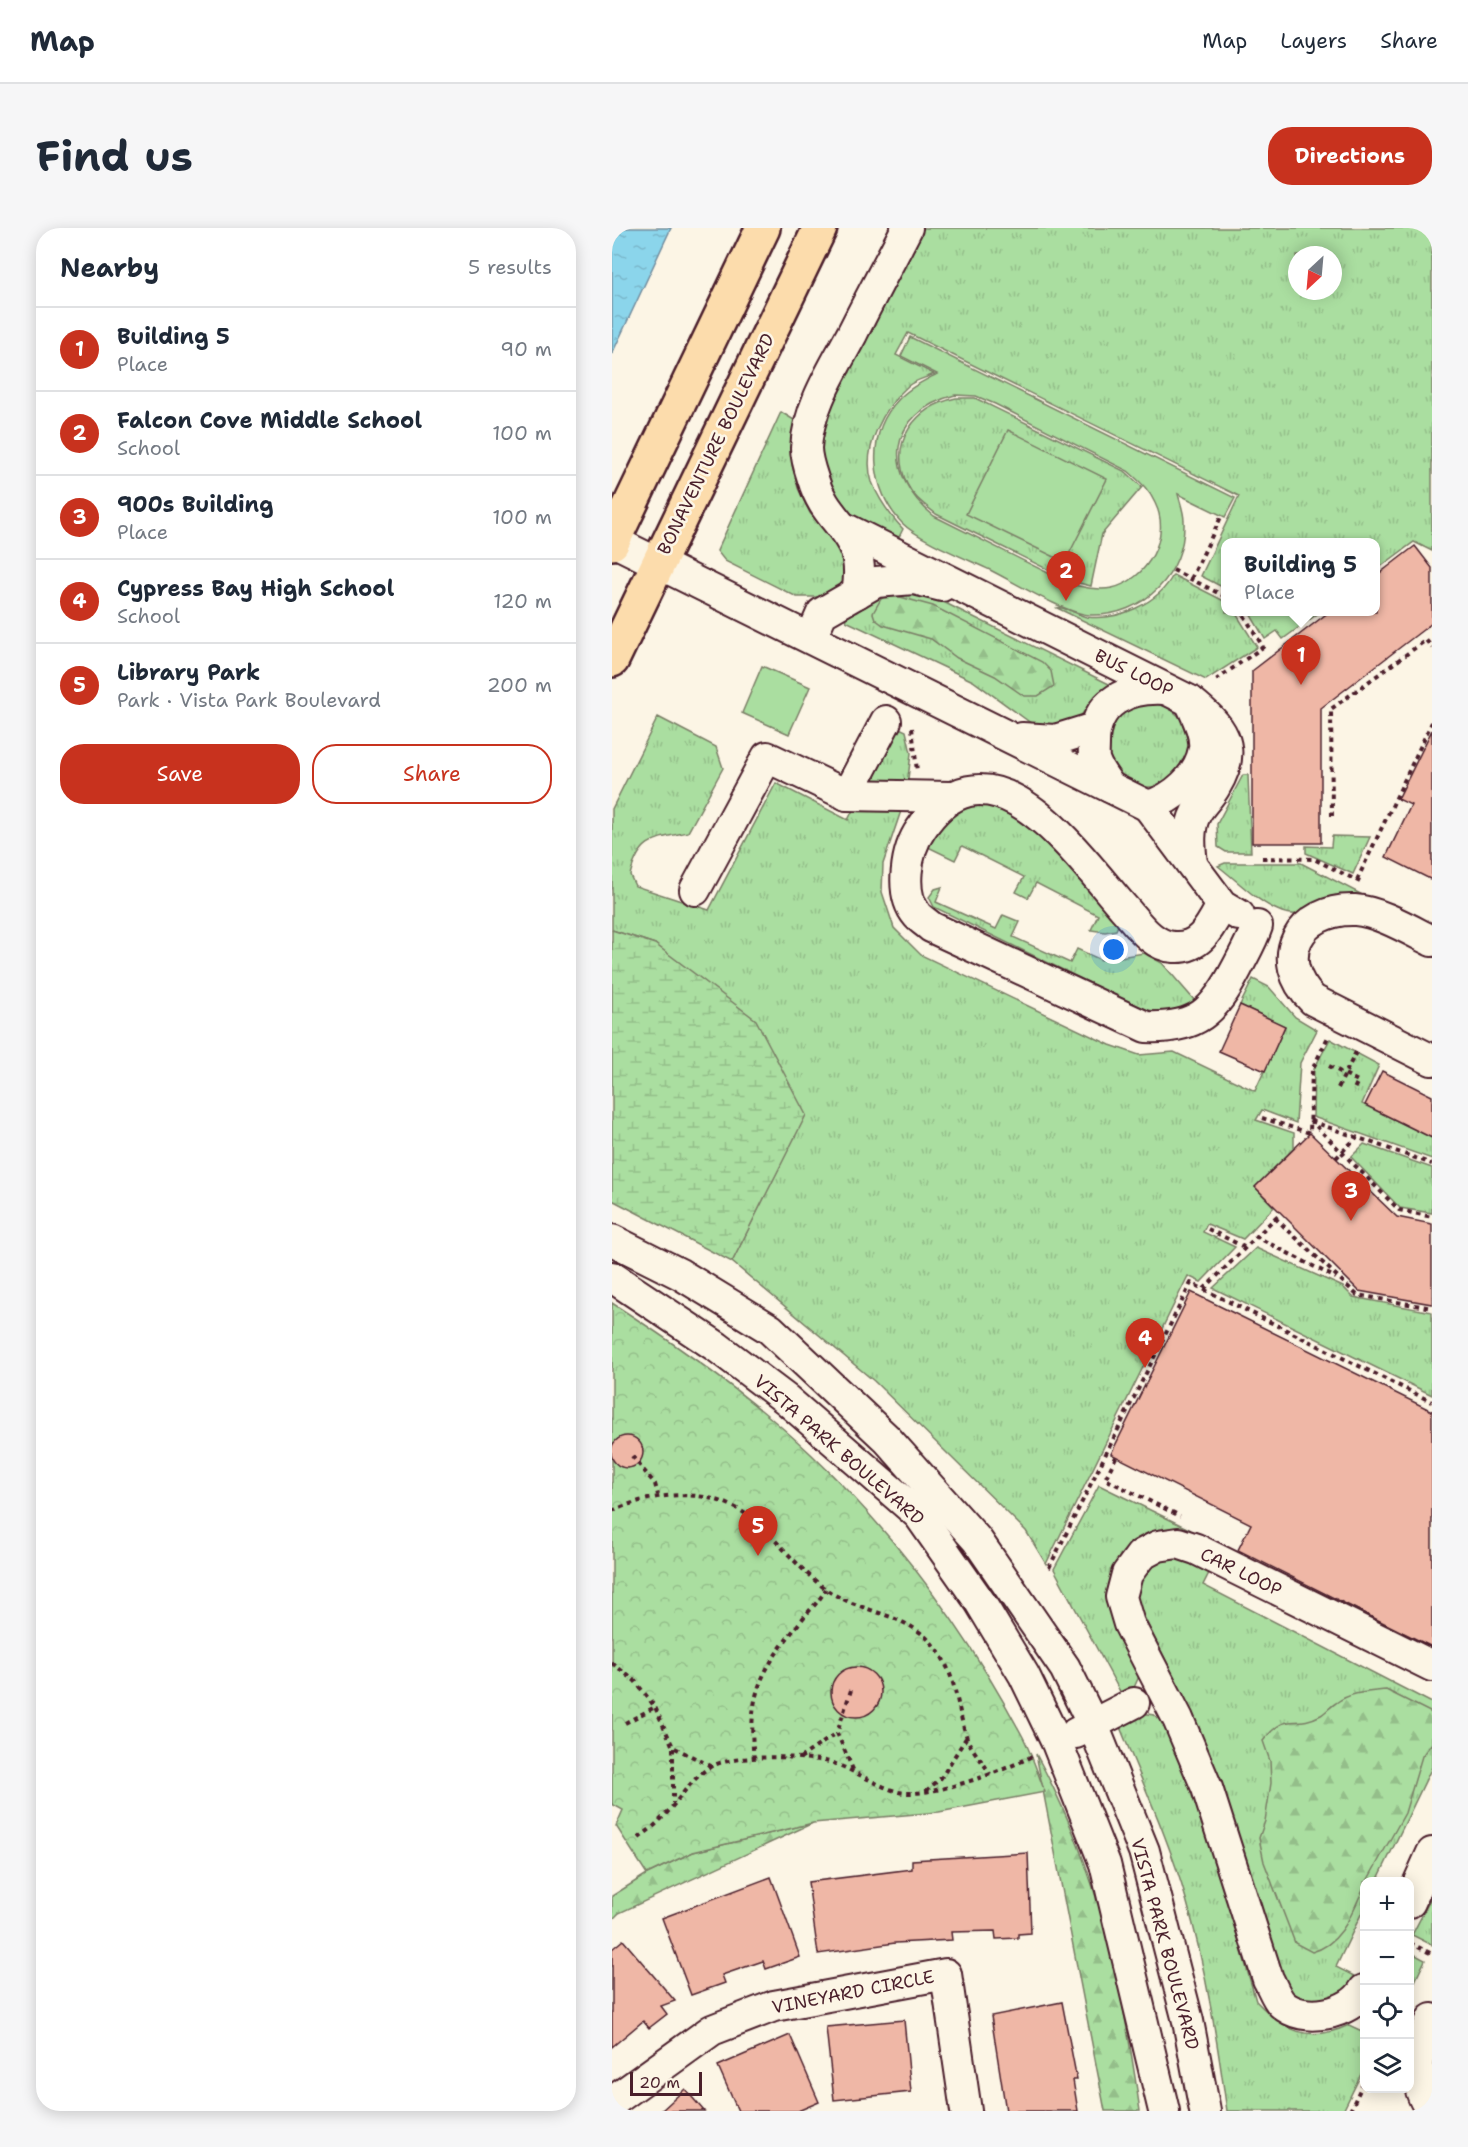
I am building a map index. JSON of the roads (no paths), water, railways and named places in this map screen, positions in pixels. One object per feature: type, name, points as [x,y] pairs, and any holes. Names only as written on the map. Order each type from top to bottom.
[{"type":"main road","points":[[612,542],[764,228]]},
{"type":"main road","name":"BONAVENTURE BOULEVARD","points":[[612,660],[820,228]]},
{"type":"street","points":[[857,593],[859,555],[846,529],[830,511],[813,482],[806,449],[810,424],[828,380],[907,228]]},
{"type":"street","name":"BUS LOOP","points":[[846,529],[1178,694],[1201,725],[1204,749],[1196,771],[1176,792],[1162,802],[1148,806]]},
{"type":"street","points":[[612,542],[811,638],[1148,806],[1222,905],[1257,926],[1295,941]]},
{"type":"street","points":[[811,638],[822,613],[876,582],[914,579],[979,595]]},
{"type":"street","points":[[1110,787],[1094,762],[1094,728],[1106,707],[1124,694],[1144,688],[1178,694],[1217,723],[1227,756],[1216,786],[1195,814],[1191,832],[1192,864]]},
{"type":"street","points":[[847,795],[886,722]]},
{"type":"street","points":[[991,727],[1024,739],[1055,740],[1094,728]]},
{"type":"street","points":[[695,890],[767,757],[847,795],[950,796],[969,789],[990,789],[1010,795],[1062,837],[1151,939],[1173,948],[1190,945],[1203,937],[1222,905]]},
{"type":"street","points":[[950,796],[931,813],[917,834],[909,857],[907,893],[916,915],[931,927],[1146,1027],[1172,1028],[1192,1022],[1211,1010],[1226,988],[1257,926]]},
{"type":"street","points":[[1432,941],[1402,926],[1358,910],[1342,911],[1310,922],[1295,941],[1292,954],[1299,987],[1313,1000],[1432,1060]]},
{"type":"street","name":"VISTA PARK BOULEVARD","points":[[612,1240],[680,1274],[770,1329],[887,1439],[977,1540],[1065,1668],[1093,1725],[1144,1851],[1188,2021],[1205,2111]]},
{"type":"street","name":"VISTA PARK BOULEVARD","points":[[612,1277],[717,1347],[787,1400],[919,1515],[980,1602],[1024,1675],[1049,1747],[1105,1864],[1164,2111]]},
{"type":"street","name":"CAR LOOP","points":[[1360,1994],[1342,2010],[1310,2016],[1282,2004],[1268,1979],[1208,1788],[1178,1719],[1144,1649],[1129,1624],[1121,1597],[1127,1574],[1141,1555],[1158,1546],[1178,1543],[1432,1666]]},
{"type":"street","points":[[1134,1703],[1146,1673],[1144,1649]]},
{"type":"street","points":[[1049,1747],[1134,1703],[1152,1706],[1178,1719]]},
{"type":"street","points":[[1414,1893],[1432,1853]]},
{"type":"street","name":"VINEYARD CIRCLE","points":[[612,2102],[712,2030],[764,2010],[836,1993],[946,1974],[966,2111]]},
{"type":"street","points":[[1432,2019],[1423,2037],[1418,2061],[1419,2082],[1426,2104],[1432,2111]]},
{"type":"water","points":[[612,228],[671,228],[612,354]]},
{"type":"place","name":"Falcon Cove Middle School","points":[[1066,601]]},
{"type":"place","name":"Building 5","points":[[1301,685]]},
{"type":"place","name":"900s Building","points":[[1351,1221]]},
{"type":"place","name":"Cypress Bay High School","points":[[1145,1368]]},
{"type":"place","name":"Library Park","points":[[758,1556]]}]
